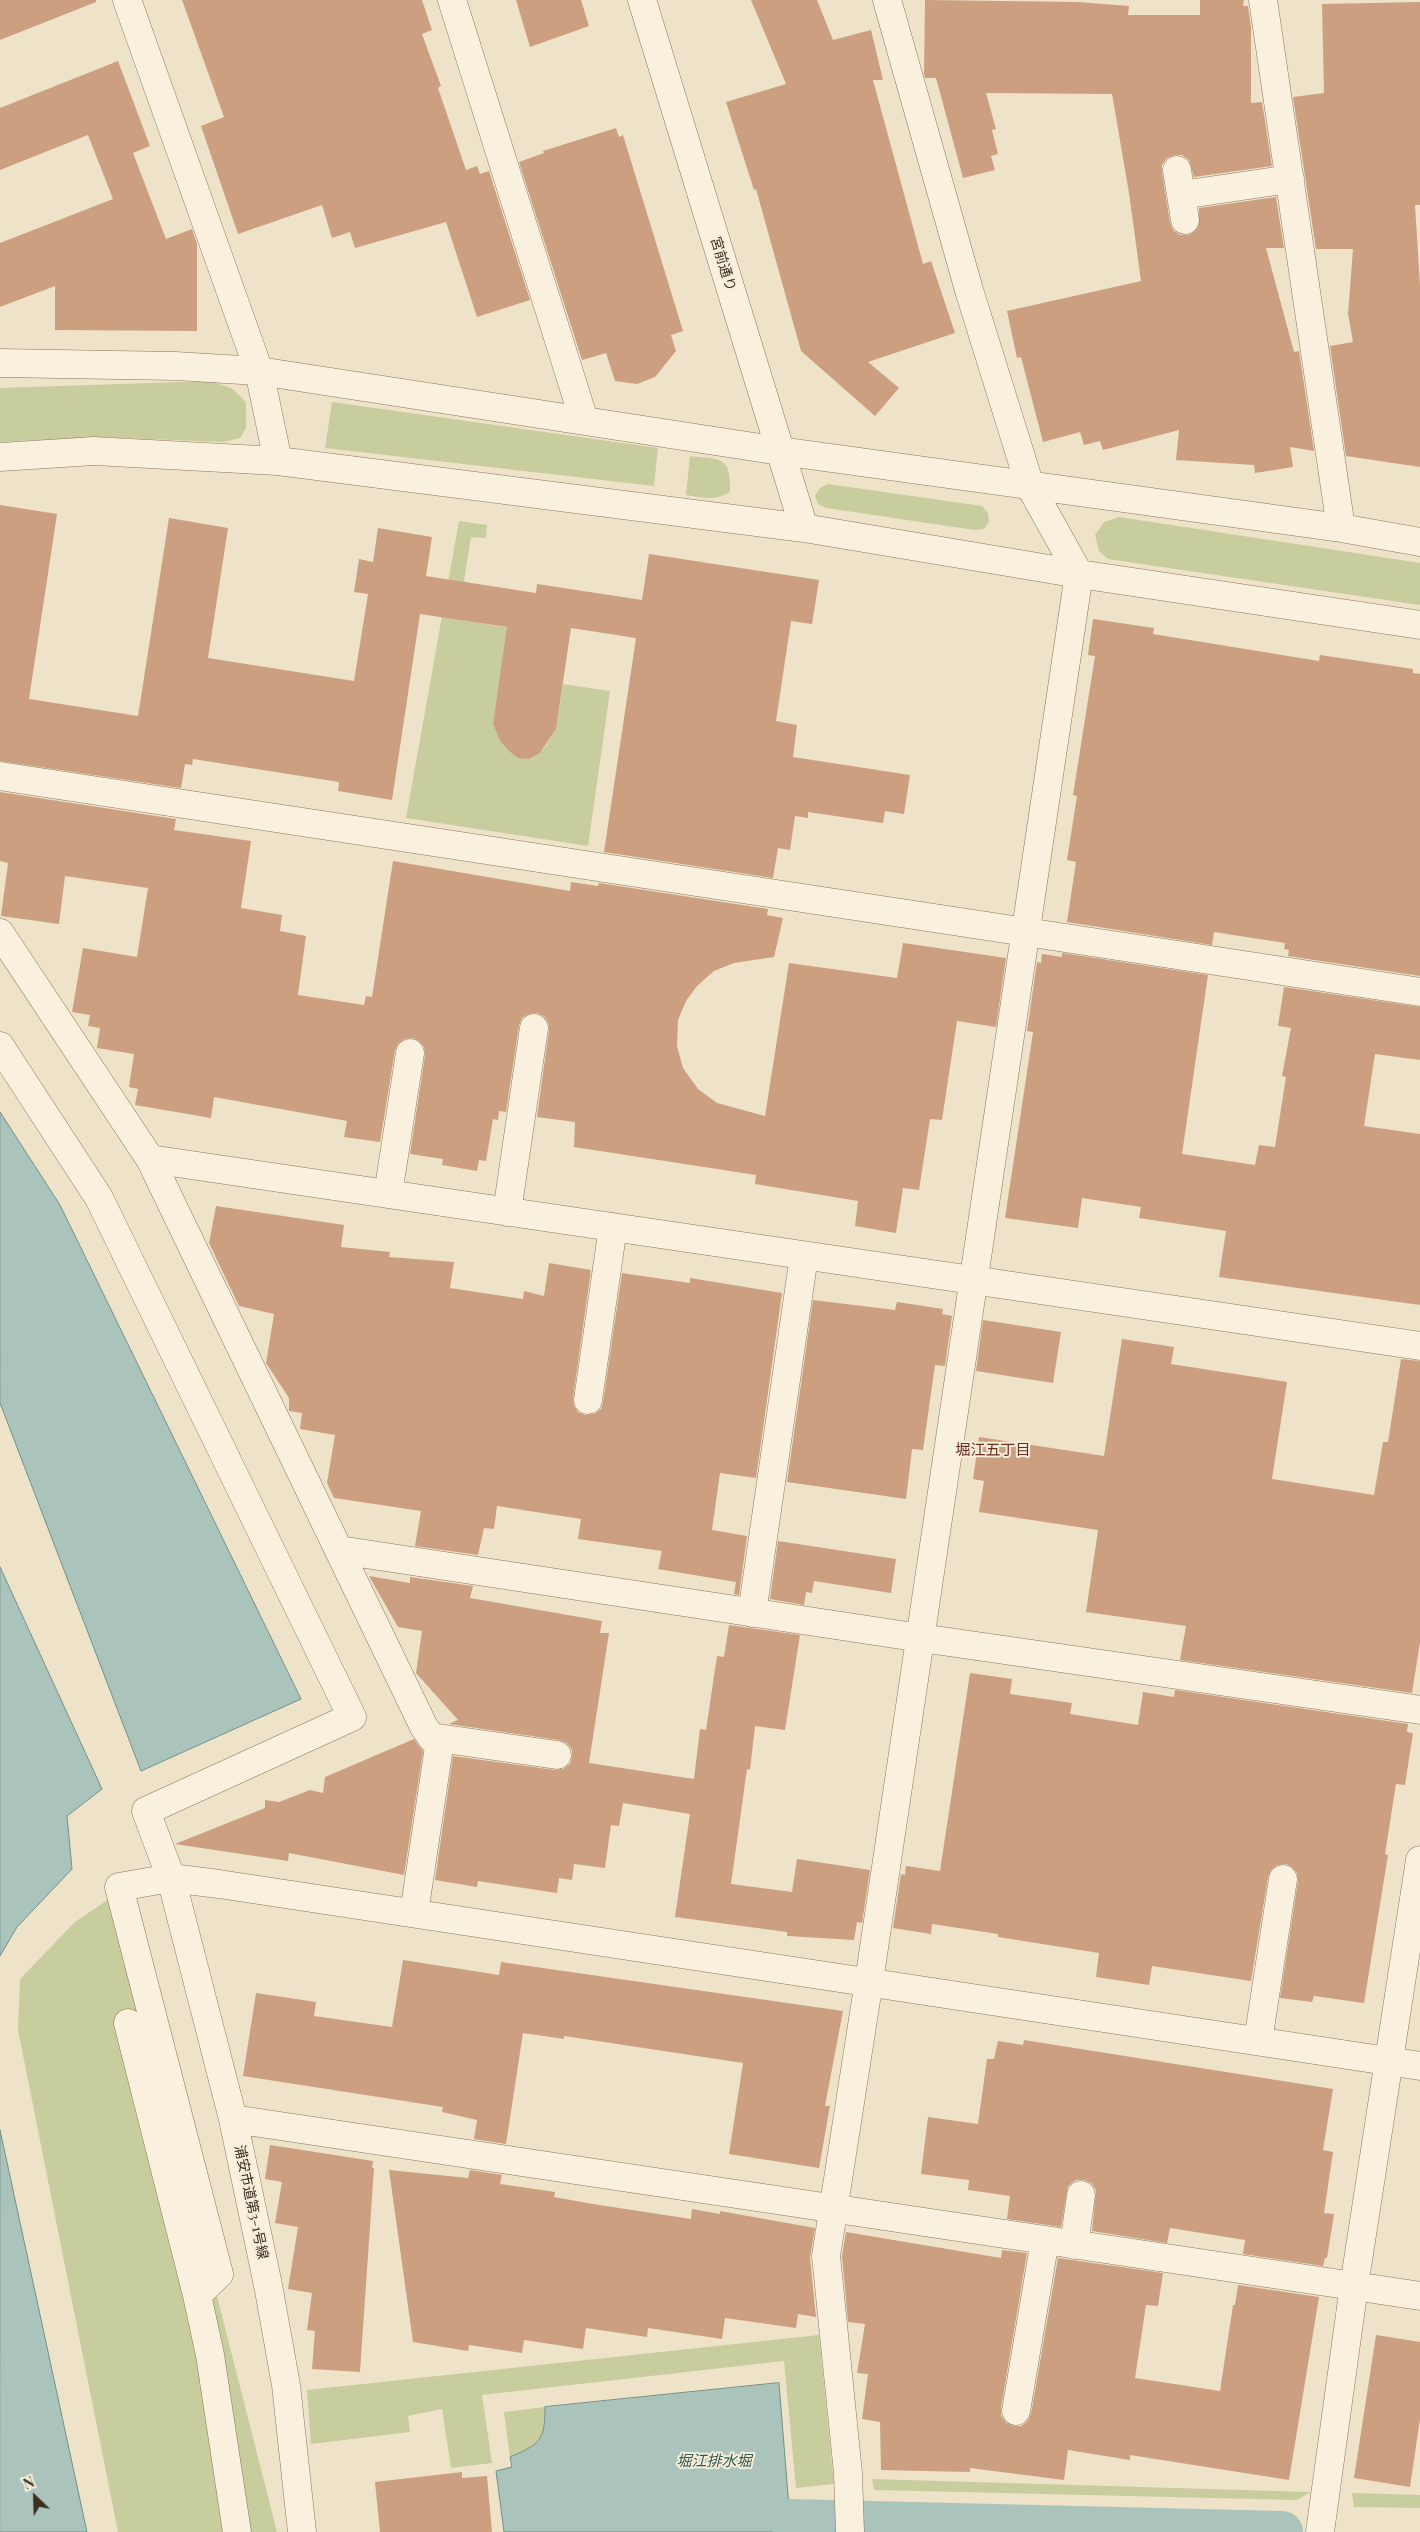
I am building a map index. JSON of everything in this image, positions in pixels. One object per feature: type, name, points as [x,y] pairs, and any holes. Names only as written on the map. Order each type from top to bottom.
[{"type":"street","points":[[128,0],[259,371],[278,461]]},
{"type":"street","points":[[452,0],[584,420]]},
{"type":"street","name":"宮前通り","points":[[642,0],[804,528]]},
{"type":"street","points":[[850,2532],[848,2473],[826,2256],[921,1638],[1079,574],[1030,486],[969,290],[887,0]]},
{"type":"street","points":[[1263,0],[1341,528]]},
{"type":"street","points":[[1181,195],[1290,179]]},
{"type":"street","points":[[0,363],[175,366],[259,371],[780,451],[1341,528],[1420,542]]},
{"type":"street","points":[[0,457],[94,452],[278,461],[804,528],[1079,574],[1420,625]]},
{"type":"street","points":[[0,776],[1420,992]]},
{"type":"street","points":[[0,933],[150,1159],[424,1727],[439,1747],[414,1914]]},
{"type":"street","points":[[507,1212],[534,1028]]},
{"type":"street","name":"浦安市道第3-1号線","points":[[0,1046],[99,1198],[352,1717],[146,1811],[170,1878],[233,2119],[268,2285],[286,2385],[302,2532]]},
{"type":"street","points":[[388,1194],[410,1053]]},
{"type":"street","points":[[150,1159],[1420,1346]]},
{"type":"street","points":[[588,1400],[613,1227]]},
{"type":"street","points":[[752,1613],[804,1256]]},
{"type":"street","points":[[339,1550],[752,1613],[1420,1710]]},
{"type":"street","points":[[431,1737],[557,1755]]},
{"type":"street","points":[[1320,2532],[1354,2286],[1420,1860]]},
{"type":"street","points":[[198,2295],[219,2274],[119,1887],[170,1878],[869,1981],[1420,2066]]},
{"type":"street","points":[[1258,2041],[1283,1880]]},
{"type":"street","points":[[128,2023],[198,2295],[210,2355],[237,2532]]},
{"type":"street","points":[[233,2119],[1420,2296]]},
{"type":"street","points":[[1074,2245],[1081,2194]]},
{"type":"street","points":[[1016,2411],[1045,2240]]},
{"type":"green space","points":[[211,381],[233,389],[246,402],[246,428],[240,438],[223,442],[96,437],[0,442],[0,388]]},
{"type":"green space","points":[[332,402],[658,448],[654,486],[325,448]]},
{"type":"green space","points":[[690,456],[717,459],[726,465],[729,471],[730,492],[714,498],[686,495]]},
{"type":"green space","points":[[828,484],[982,506],[988,513],[989,522],[984,529],[975,530],[826,508],[818,504],[815,496],[820,488]]},
{"type":"green space","points":[[1119,517],[1420,563],[1420,605],[1108,559],[1099,551],[1095,535],[1104,522]]},
{"type":"green space","points":[[459,521],[487,525],[486,538],[471,537],[464,581],[468,583],[463,620],[509,628],[493,724],[500,741],[510,752],[518,757],[529,759],[540,753],[556,729],[563,684],[610,691],[588,846],[406,818]]},
{"type":"green space","points":[[115,1895],[277,2532],[118,2532],[18,2030],[20,1979],[75,1922]]},
{"type":"green space","points":[[819,2335],[834,2484],[796,2488],[784,2361],[482,2395],[492,2463],[451,2468],[442,2409],[408,2416],[410,2432],[311,2444],[307,2390]]},
{"type":"green space","points":[[545,2407],[544,2427],[539,2440],[510,2457],[504,2412]]},
{"type":"green space","points":[[872,2479],[1311,2492],[1297,2500],[874,2490]]},
{"type":"green space","points":[[1352,2493],[1420,2495],[1420,2508],[1354,2507]]},
{"type":"water","points":[[0,1112],[60,1205],[301,1699],[141,1771],[0,1403]]},
{"type":"water","points":[[0,1567],[102,1789],[67,1816],[72,1869],[17,1927],[0,1956]]},
{"type":"water","points":[[0,2130],[87,2532],[0,2532]]},
{"type":"water","name":"堀江排水堀","points":[[779,2383],[791,2532],[504,2532],[496,2471],[512,2467],[510,2457],[539,2440],[544,2427],[545,2407]]},
{"type":"building","points":[[0,0],[96,0],[96,2],[0,40]]},
{"type":"building","points":[[182,0],[422,0],[432,30],[422,34],[441,86],[438,88],[466,170],[477,166],[480,174],[489,171],[530,300],[477,317],[446,222],[355,248],[350,232],[332,238],[322,205],[238,234],[201,126],[224,117]]},
{"type":"building","points":[[516,0],[581,0],[589,26],[530,47]]},
{"type":"building","points":[[751,0],[817,0],[833,40],[871,30],[883,80],[873,80],[923,264],[931,261],[955,333],[868,362],[899,388],[875,416],[801,351],[756,189],[754,190],[726,102],[786,84]]},
{"type":"building","points":[[925,0],[1078,2],[1129,6],[1128,15],[1200,15],[1200,0],[1244,0],[1243,6],[1248,6],[1251,27],[1251,103],[1262,102],[1272,166],[1194,177],[1189,160],[1182,155],[1175,155],[1167,158],[1162,165],[1162,172],[1170,223],[1173,230],[1180,235],[1188,235],[1199,226],[1199,208],[1276,197],[1284,248],[1266,248],[1294,352],[1299,351],[1314,451],[1290,447],[1293,467],[1255,473],[1254,465],[1176,460],[1179,430],[1103,450],[1100,441],[1084,445],[1080,432],[1043,442],[1021,357],[1017,358],[1007,311],[1141,281],[1129,193],[1112,94],[986,93],[996,129],[992,130],[998,154],[991,156],[995,170],[963,178],[936,78],[925,78]]},
{"type":"building","points":[[1420,2],[1420,205],[1415,205],[1420,286],[1420,467],[1346,456],[1330,346],[1353,342],[1348,314],[1353,249],[1316,249],[1293,97],[1324,93],[1322,4]]},
{"type":"building","points":[[118,61],[150,146],[133,153],[166,239],[192,229],[197,244],[197,331],[55,330],[55,286],[0,307],[0,243],[113,199],[88,135],[0,170],[0,108]]},
{"type":"building","points":[[616,128],[619,137],[623,135],[683,331],[671,335],[676,351],[655,377],[637,384],[615,381],[606,353],[582,360],[519,162],[544,153],[543,151]]},
{"type":"building","points":[[0,505],[57,514],[29,699],[138,716],[169,518],[228,528],[208,658],[354,681],[368,594],[354,592],[359,559],[373,562],[378,528],[432,537],[426,576],[536,593],[537,584],[642,600],[649,554],[819,580],[812,624],[791,621],[776,721],[797,725],[793,757],[910,775],[904,814],[885,811],[883,823],[808,812],[808,818],[795,816],[790,850],[778,848],[773,878],[604,852],[636,638],[571,628],[556,729],[540,753],[529,759],[518,758],[500,741],[493,724],[507,627],[420,614],[392,800],[338,791],[339,782],[193,759],[192,765],[185,764],[181,788],[0,761]]},
{"type":"building","points":[[1093,619],[1154,628],[1153,634],[1319,661],[1320,655],[1413,669],[1413,673],[1420,674],[1420,976],[1288,956],[1289,950],[1284,949],[1285,943],[1214,932],[1212,945],[1067,922],[1076,862],[1067,860],[1077,796],[1073,795],[1095,656],[1088,655]]},
{"type":"building","points":[[0,792],[176,819],[174,830],[251,841],[241,908],[282,915],[280,931],[306,936],[298,995],[364,1005],[366,996],[372,997],[393,861],[570,891],[571,882],[598,886],[599,883],[768,909],[767,915],[783,918],[774,957],[734,963],[714,971],[697,986],[686,1001],[678,1020],[677,1046],[683,1068],[698,1089],[717,1103],[765,1116],[789,963],[897,978],[903,943],[1006,958],[996,1027],[957,1021],[942,1120],[930,1119],[919,1190],[903,1188],[896,1233],[855,1226],[858,1201],[755,1184],[756,1175],[574,1147],[575,1122],[537,1117],[549,1030],[548,1022],[544,1016],[537,1013],[528,1014],[522,1018],[519,1025],[506,1112],[499,1111],[498,1120],[493,1119],[486,1161],[479,1160],[477,1171],[442,1165],[443,1159],[410,1154],[425,1055],[424,1047],[413,1038],[404,1039],[395,1050],[380,1142],[344,1137],[347,1121],[214,1097],[211,1118],[135,1105],[138,1089],[129,1087],[134,1054],[97,1048],[100,1028],[88,1026],[90,1015],[72,1012],[83,948],[137,957],[148,888],[65,876],[59,924],[1,916],[8,863],[0,861]]},
{"type":"building","points":[[1062,953],[1208,975],[1182,1154],[1255,1165],[1259,1145],[1275,1147],[1286,1077],[1282,1076],[1291,1028],[1278,1026],[1284,987],[1420,1007],[1420,1060],[1375,1054],[1364,1126],[1420,1134],[1420,1305],[1219,1277],[1226,1231],[1139,1218],[1141,1207],[1082,1198],[1078,1228],[1005,1218],[1033,1032],[1027,1031],[1037,962],[1041,963],[1042,954],[1062,957]]},
{"type":"building","points":[[216,1206],[344,1225],[341,1247],[390,1252],[389,1257],[454,1262],[450,1288],[523,1299],[524,1291],[544,1296],[549,1263],[591,1270],[573,1398],[574,1406],[578,1412],[585,1415],[594,1414],[601,1409],[603,1402],[622,1273],[690,1283],[690,1278],[782,1293],[756,1478],[720,1473],[712,1530],[747,1536],[739,1595],[734,1594],[736,1582],[658,1569],[662,1551],[578,1539],[581,1519],[497,1506],[494,1529],[484,1528],[478,1555],[415,1546],[421,1511],[334,1498],[327,1483],[335,1435],[300,1429],[302,1413],[289,1411],[289,1398],[266,1363],[274,1314],[239,1306],[209,1243]]},
{"type":"building","points":[[813,1300],[895,1310],[897,1302],[943,1309],[942,1314],[952,1316],[945,1366],[935,1365],[923,1450],[912,1449],[906,1499],[787,1482]]},
{"type":"building","points":[[983,1320],[1061,1332],[1053,1383],[976,1371]]},
{"type":"building","points":[[1122,1339],[1174,1347],[1171,1364],[1287,1382],[1272,1479],[1374,1495],[1383,1442],[1388,1442],[1401,1359],[1420,1361],[1420,1642],[1412,1693],[1180,1660],[1186,1626],[1086,1612],[1098,1530],[979,1512],[984,1481],[973,1479],[979,1437],[1104,1456]]},
{"type":"building","points":[[778,1541],[896,1559],[891,1593],[814,1581],[812,1593],[806,1592],[804,1605],[770,1599]]},
{"type":"building","points":[[369,1576],[410,1583],[410,1577],[473,1586],[470,1598],[602,1621],[600,1633],[609,1633],[589,1763],[694,1779],[700,1729],[706,1730],[717,1656],[724,1657],[729,1625],[800,1635],[785,1730],[755,1726],[750,1770],[747,1769],[731,1884],[792,1892],[797,1859],[870,1870],[862,1923],[857,1922],[854,1940],[787,1936],[787,1932],[675,1917],[690,1814],[623,1803],[619,1826],[611,1825],[605,1868],[574,1864],[572,1880],[559,1878],[557,1893],[478,1881],[477,1887],[435,1880],[453,1756],[555,1770],[563,1769],[570,1764],[572,1750],[567,1743],[559,1740],[449,1724],[458,1720],[416,1673],[422,1631],[398,1627]]},
{"type":"building","points":[[970,1673],[1012,1679],[1010,1694],[1072,1703],[1070,1714],[1138,1725],[1143,1692],[1174,1697],[1175,1690],[1408,1724],[1407,1732],[1413,1733],[1405,1785],[1396,1784],[1385,1854],[1388,1855],[1364,2003],[1314,1996],[1312,2002],[1280,1998],[1298,1881],[1297,1873],[1286,1864],[1277,1865],[1271,1870],[1268,1877],[1251,1981],[1152,1966],[1149,1985],[1096,1977],[1099,1953],[998,1937],[998,1934],[932,1924],[931,1934],[893,1928],[901,1874],[905,1875],[906,1866],[940,1871]]},
{"type":"building","points":[[414,1739],[423,1751],[404,1875],[289,1853],[288,1861],[175,1844],[265,1808],[265,1800],[279,1802],[310,1790],[323,1793],[325,1777]]},
{"type":"building","points":[[403,1960],[499,1975],[501,1962],[843,2011],[825,2106],[830,2106],[819,2168],[729,2154],[743,2063],[564,2036],[564,2039],[523,2033],[506,2144],[474,2139],[477,2120],[442,2112],[443,2107],[243,2076],[256,1993],[316,2002],[314,2016],[392,2027]]},
{"type":"building","points":[[1024,2040],[1333,2089],[1323,2150],[1333,2152],[1324,2213],[1334,2214],[1327,2258],[1325,2258],[1323,2266],[1243,2254],[1245,2240],[1170,2228],[1167,2243],[1092,2231],[1096,2190],[1091,2183],[1084,2180],[1076,2180],[1068,2186],[1061,2227],[1007,2219],[1010,2196],[968,2190],[969,2180],[921,2174],[928,2117],[978,2124],[987,2059],[994,2059],[998,2041],[1023,2045]]},
{"type":"building","points":[[270,2145],[373,2161],[360,2372],[312,2369],[315,2331],[307,2330],[312,2293],[288,2289],[298,2227],[275,2223],[282,2182],[265,2179]]},
{"type":"building","points":[[389,2170],[468,2178],[470,2170],[502,2175],[500,2184],[555,2192],[554,2197],[593,2204],[691,2219],[692,2209],[720,2214],[720,2211],[815,2228],[810,2258],[816,2317],[798,2314],[796,2328],[725,2318],[722,2339],[648,2328],[647,2337],[586,2328],[583,2349],[524,2340],[522,2353],[469,2345],[468,2351],[413,2342]]},
{"type":"building","points":[[846,2232],[1001,2258],[1002,2250],[1027,2253],[1001,2408],[1001,2416],[1006,2423],[1014,2426],[1021,2426],[1028,2421],[1031,2414],[1058,2258],[1163,2273],[1158,2306],[1146,2305],[1135,2378],[1220,2391],[1233,2305],[1235,2305],[1238,2285],[1319,2297],[1289,2480],[1130,2455],[1130,2460],[1068,2450],[1064,2480],[970,2468],[970,2472],[881,2470],[880,2422],[862,2419],[868,2374],[857,2373],[865,2324],[848,2322],[842,2256]]},
{"type":"building","points":[[1376,2335],[1420,2342],[1420,2419],[1410,2487],[1354,2478]]},
{"type":"building","points":[[462,2472],[462,2478],[487,2476],[492,2532],[380,2532],[375,2482]]},
{"type":"waterway","points":[[790,2520],[1282,2532]]},
{"type":"district","name":"堀江五丁目","points":[[993,1450]]}]
